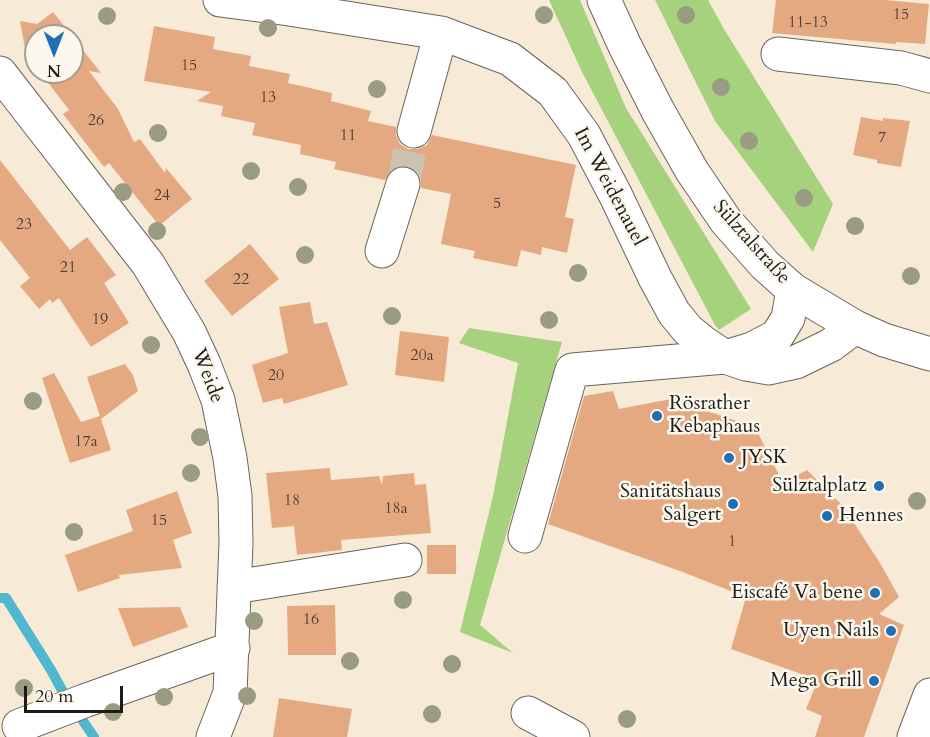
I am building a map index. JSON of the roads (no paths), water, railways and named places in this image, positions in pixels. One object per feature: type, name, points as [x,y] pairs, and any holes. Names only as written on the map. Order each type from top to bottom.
[{"type":"street","name":"Im Weidenauel","points":[[220,0],[289,4],[441,33],[510,59],[553,92],[584,135],[674,313],[704,344],[725,357],[769,368],[796,362],[831,345],[855,327]]},
{"type":"street","name":"Sülztalstraße","points":[[604,0],[653,101],[692,171],[726,222],[765,265],[793,290],[855,327],[884,340],[930,354]]},
{"type":"street","points":[[414,131],[441,33]]},
{"type":"street","points":[[778,54],[901,68],[930,76]]},
{"type":"street","name":"Weide","points":[[0,73],[148,264],[189,332],[218,400],[235,496],[236,543],[230,693],[213,737]]},
{"type":"street","points":[[382,251],[403,184]]},
{"type":"street","points":[[525,536],[572,370],[725,357],[752,349],[777,336],[788,318],[793,290]]},
{"type":"street","points":[[234,587],[405,560]]},
{"type":"street","points":[[33,721],[233,648]]},
{"type":"street","points":[[914,737],[930,695]]},
{"type":"street","points":[[528,713],[573,737]]},
{"type":"waterway","points":[[0,598],[6,598],[63,692],[94,737]]},
{"type":"tunnel","points":[[403,184],[414,131]]},
{"type":"place","name":"Rösrather Kebaphaus","points":[[657,416]]},
{"type":"place","name":"JYSK","points":[[729,458]]},
{"type":"place","name":"Sülztalplatz","points":[[879,486]]},
{"type":"place","name":"Sanitätshaus Salgert","points":[[733,504]]},
{"type":"place","name":"Hennes","points":[[827,516]]},
{"type":"place","name":"Eiscafé Va bene","points":[[875,593]]},
{"type":"place","name":"Uyen Nails","points":[[891,631]]},
{"type":"place","name":"Mega Grill","points":[[874,681]]}]
